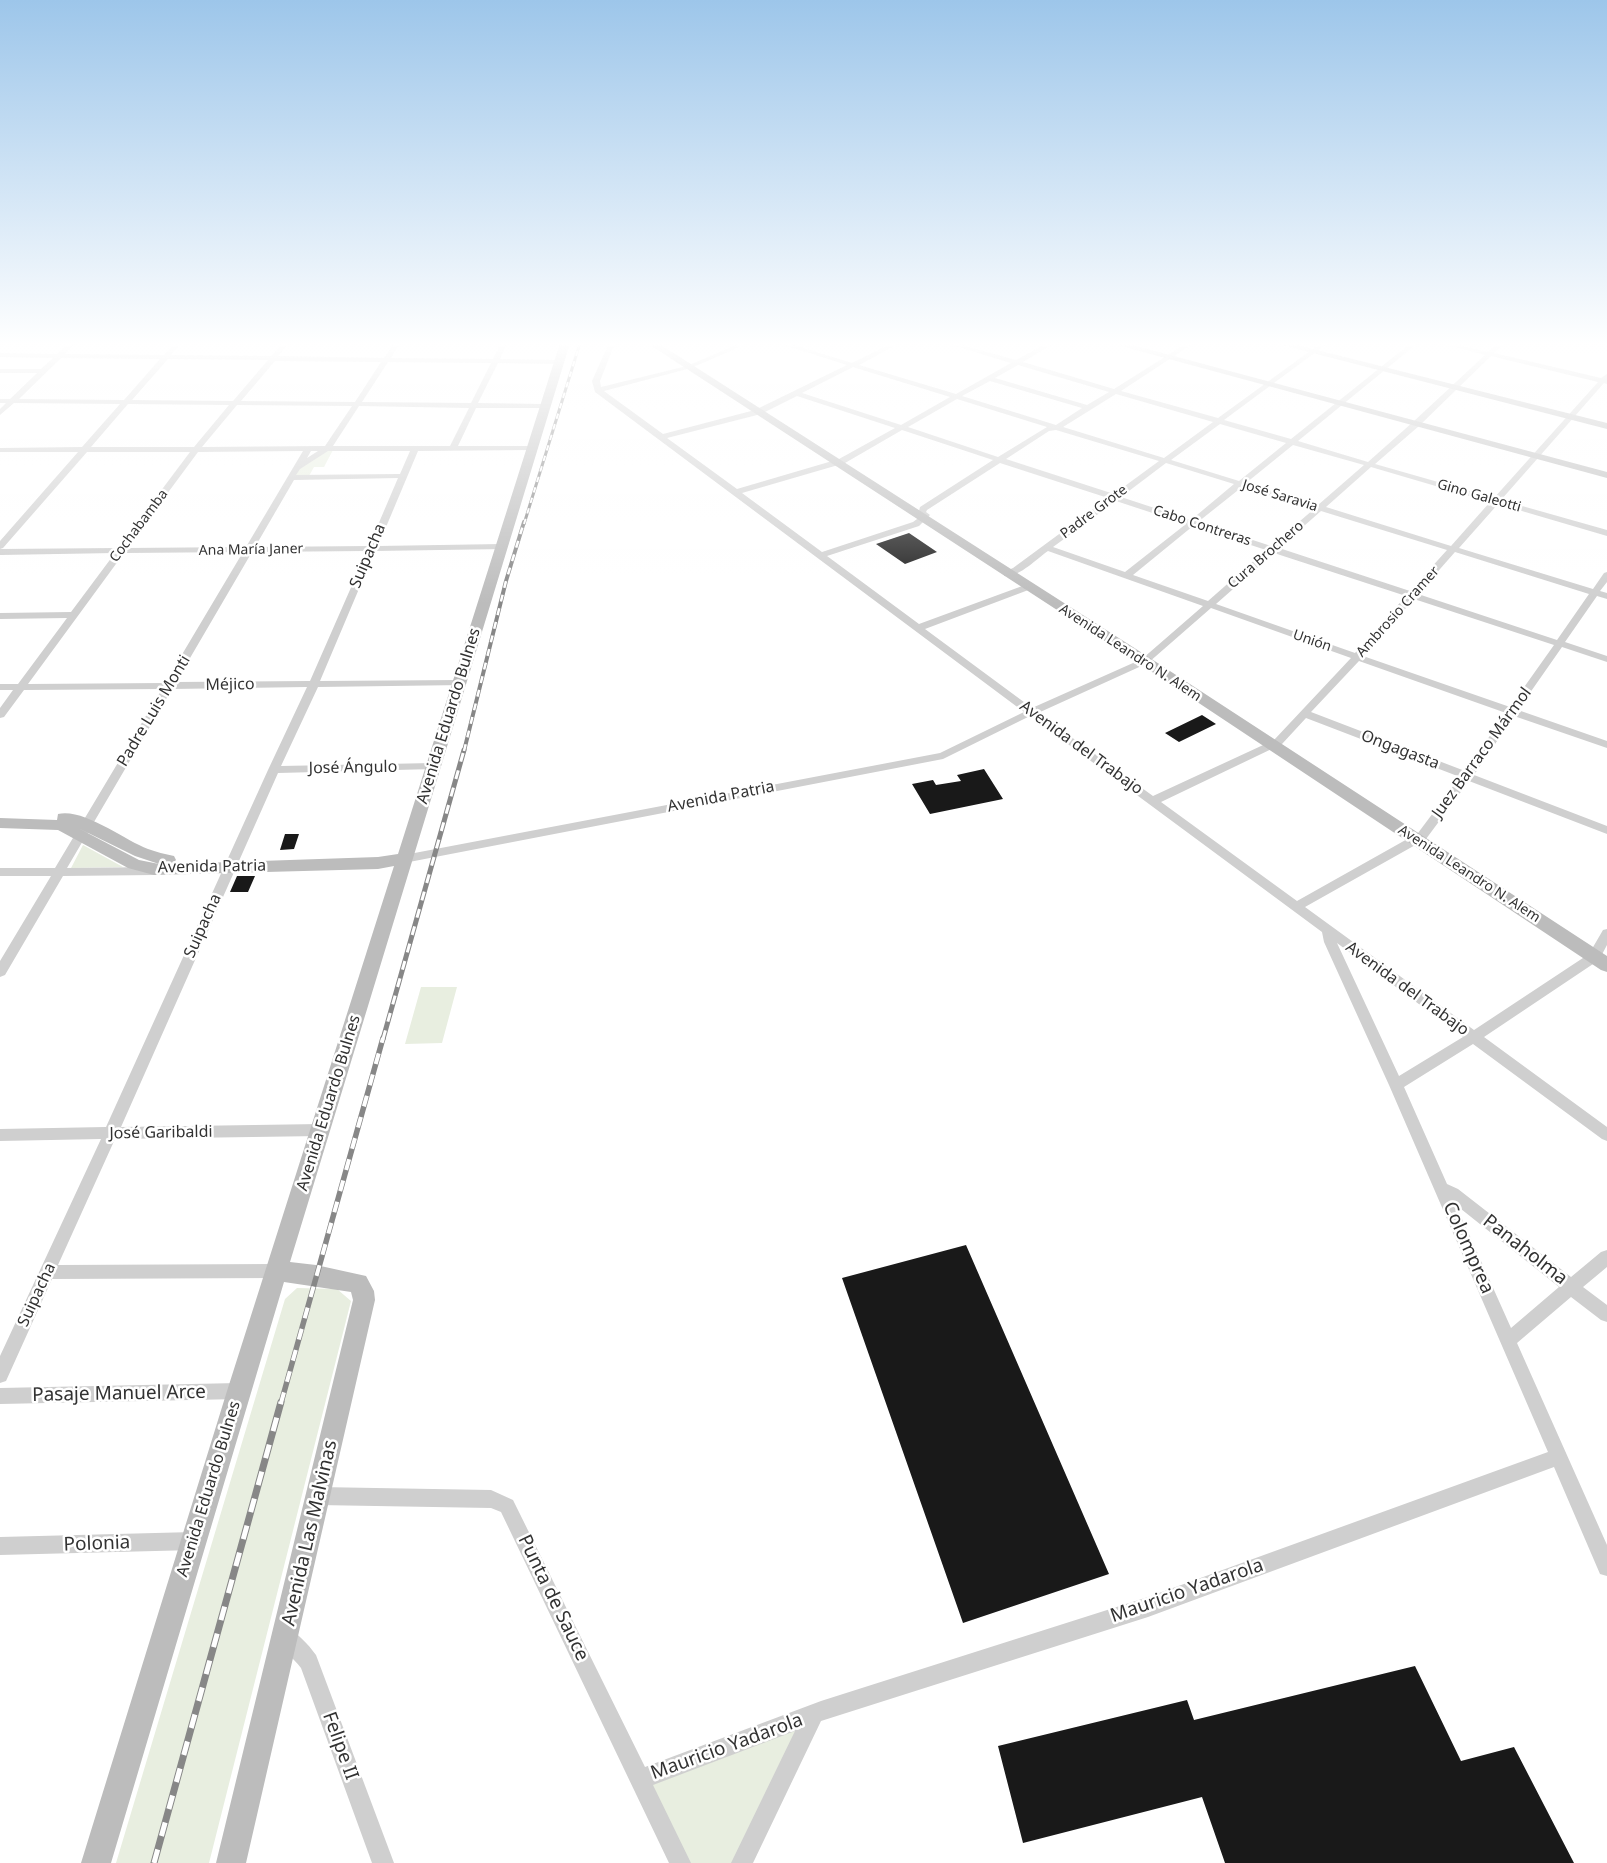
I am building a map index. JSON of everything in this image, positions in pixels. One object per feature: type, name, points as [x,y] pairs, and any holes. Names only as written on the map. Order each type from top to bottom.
[{"type":"main road","name":"Avenida Eduardo Bulnes","points":[[96,1863],[239,1391],[460,683],[537,430]]},
{"type":"main road","name":"Avenida Leandro N. Alem","points":[[785,430],[1145,661],[1607,965]]},
{"type":"main road","points":[[1438,430],[1607,475]]},
{"type":"main road","name":"Avenida Patria","points":[[0,816],[62,818],[136,857],[148,868],[172,870],[231,864]]},
{"type":"main road","name":"Avenida Patria","points":[[0,823],[49,823],[84,830]]},
{"type":"main road","name":"Avenida Patria","points":[[136,857],[231,864],[378,864],[404,859]]},
{"type":"main road","name":"Avenida Las Malvinas","points":[[232,1863],[364,1300],[363,1291],[358,1283],[348,1280],[276,1271]]},
{"type":"street","points":[[0,546],[102,430]]},
{"type":"street","name":"Cochabamba","points":[[0,715],[72,615],[212,430]]},
{"type":"street","points":[[296,468],[328,448],[340,430]]},
{"type":"street","points":[[453,448],[462,430]]},
{"type":"street","name":"Avenida del Trabajo","points":[[651,430],[1031,712],[1607,1135]]},
{"type":"street","points":[[662,438],[692,430]]},
{"type":"street","points":[[736,492],[836,463],[897,430]]},
{"type":"street","name":"Cabo Contreras","points":[[907,430],[1607,659]]},
{"type":"street","points":[[820,556],[916,524],[920,518],[1004,461],[1055,433],[1057,430]]},
{"type":"street","name":"José Saravia","points":[[1067,430],[1607,596]]},
{"type":"street","name":"Padre Grote","points":[[1007,574],[1016,570],[1205,430]]},
{"type":"street","name":"Gino Galeotti","points":[[1252,430],[1607,533]]},
{"type":"street","points":[[1127,576],[1307,430]]},
{"type":"street","name":"Cura Brochero","points":[[1031,712],[1145,661],[1409,430]]},
{"type":"street","name":"Ambrosio Cramer","points":[[1153,800],[1278,742],[1357,657],[1559,430]]},
{"type":"street","name":"Suipacha","points":[[0,1375],[111,1134],[273,770],[314,684],[415,448]]},
{"type":"street","points":[[0,450],[531,448]]},
{"type":"street","name":"Padre Luis Monti","points":[[0,972],[308,449]]},
{"type":"street","points":[[290,478],[402,476]]},
{"type":"street","name":"Ana María Janer","points":[[0,552],[502,547]]},
{"type":"street","name":"Unión","points":[[1046,547],[1607,745]]},
{"type":"street","name":"Juez Barraco Mármol","points":[[1296,907],[1418,840],[1467,776],[1607,575]]},
{"type":"street","points":[[918,628],[1028,587]]},
{"type":"street","points":[[0,616],[72,615]]},
{"type":"street","name":"Méjico","points":[[0,688],[460,683]]},
{"type":"street","name":"Avenida Patria","points":[[404,859],[750,791],[937,758],[1031,712]]},
{"type":"street","name":"Ongagasta","points":[[1304,714],[1607,830]]},
{"type":"street","name":"José Ángulo","points":[[273,770],[434,766]]},
{"type":"street","points":[[117,871],[136,857]]},
{"type":"street","points":[[0,872],[172,870]]},
{"type":"street","name":"Colomprea","points":[[1328,930],[1330,942],[1396,1085],[1605,1561]]},
{"type":"street","points":[[1396,1085],[1474,1037],[1594,957],[1607,932]]},
{"type":"street","name":"José Garibaldi","points":[[0,1135],[321,1130]]},
{"type":"street","name":"Panaholma","points":[[1441,1188],[1454,1194],[1607,1315]]},
{"type":"street","points":[[1508,1340],[1607,1257]]},
{"type":"street","points":[[47,1272],[276,1271]]},
{"type":"street","name":"Pasaje Manuel Arce","points":[[0,1396],[239,1391]]},
{"type":"street","name":"Mauricio Yadarola","points":[[641,1779],[813,1715],[953,1667],[1148,1607],[1558,1457]]},
{"type":"street","name":"Punta de Sauce","points":[[318,1496],[491,1499],[507,1506],[641,1779],[680,1863]]},
{"type":"street","name":"Polonia","points":[[0,1546],[194,1540]]},
{"type":"street","name":"Felipe II","points":[[285,1637],[301,1651],[309,1662],[384,1863]]},
{"type":"street","name":"Mauricio Yadarola","points":[[742,1863],[813,1715]]},
{"type":"shaded area","points":[[327,450],[333,450],[324,467],[314,467],[309,476],[295,476],[298,468]]},
{"type":"shaded area","points":[[83,845],[123,867],[71,868]]},
{"type":"shaded area","points":[[421,987],[457,987],[442,1043],[405,1044]]},
{"type":"shaded area","points":[[297,1288],[337,1289],[351,1301],[209,1863],[116,1863],[285,1299]]},
{"type":"shaded area","points":[[813,1715],[742,1863],[680,1863],[641,1779]]},
{"type":"building","points":[[909,533],[937,552],[905,564],[876,544]]},
{"type":"building","points":[[1202,715],[1216,724],[1179,742],[1165,733]]},
{"type":"building","points":[[984,769],[1003,799],[930,814],[912,784],[933,780],[936,785],[961,781],[957,775]]},
{"type":"building","points":[[285,834],[299,834],[294,849],[280,850]]},
{"type":"building","points":[[237,876],[255,876],[248,892],[230,892]]},
{"type":"building","points":[[966,1245],[1109,1574],[963,1623],[842,1278]]},
{"type":"building","points":[[1415,1666],[1461,1761],[1514,1747],[1574,1863],[1225,1863],[1202,1797],[1023,1843],[998,1746],[1187,1700],[1194,1720]]},
{"type":"railway","points":[[524,524],[553,430]]},
{"type":"railway","points":[[464,751],[506,581],[524,522]]},
{"type":"railway","points":[[383,1039],[464,750]]},
{"type":"railway","points":[[281,1403],[383,1038]]},
{"type":"railway","points":[[154,1863],[281,1402]]}]
